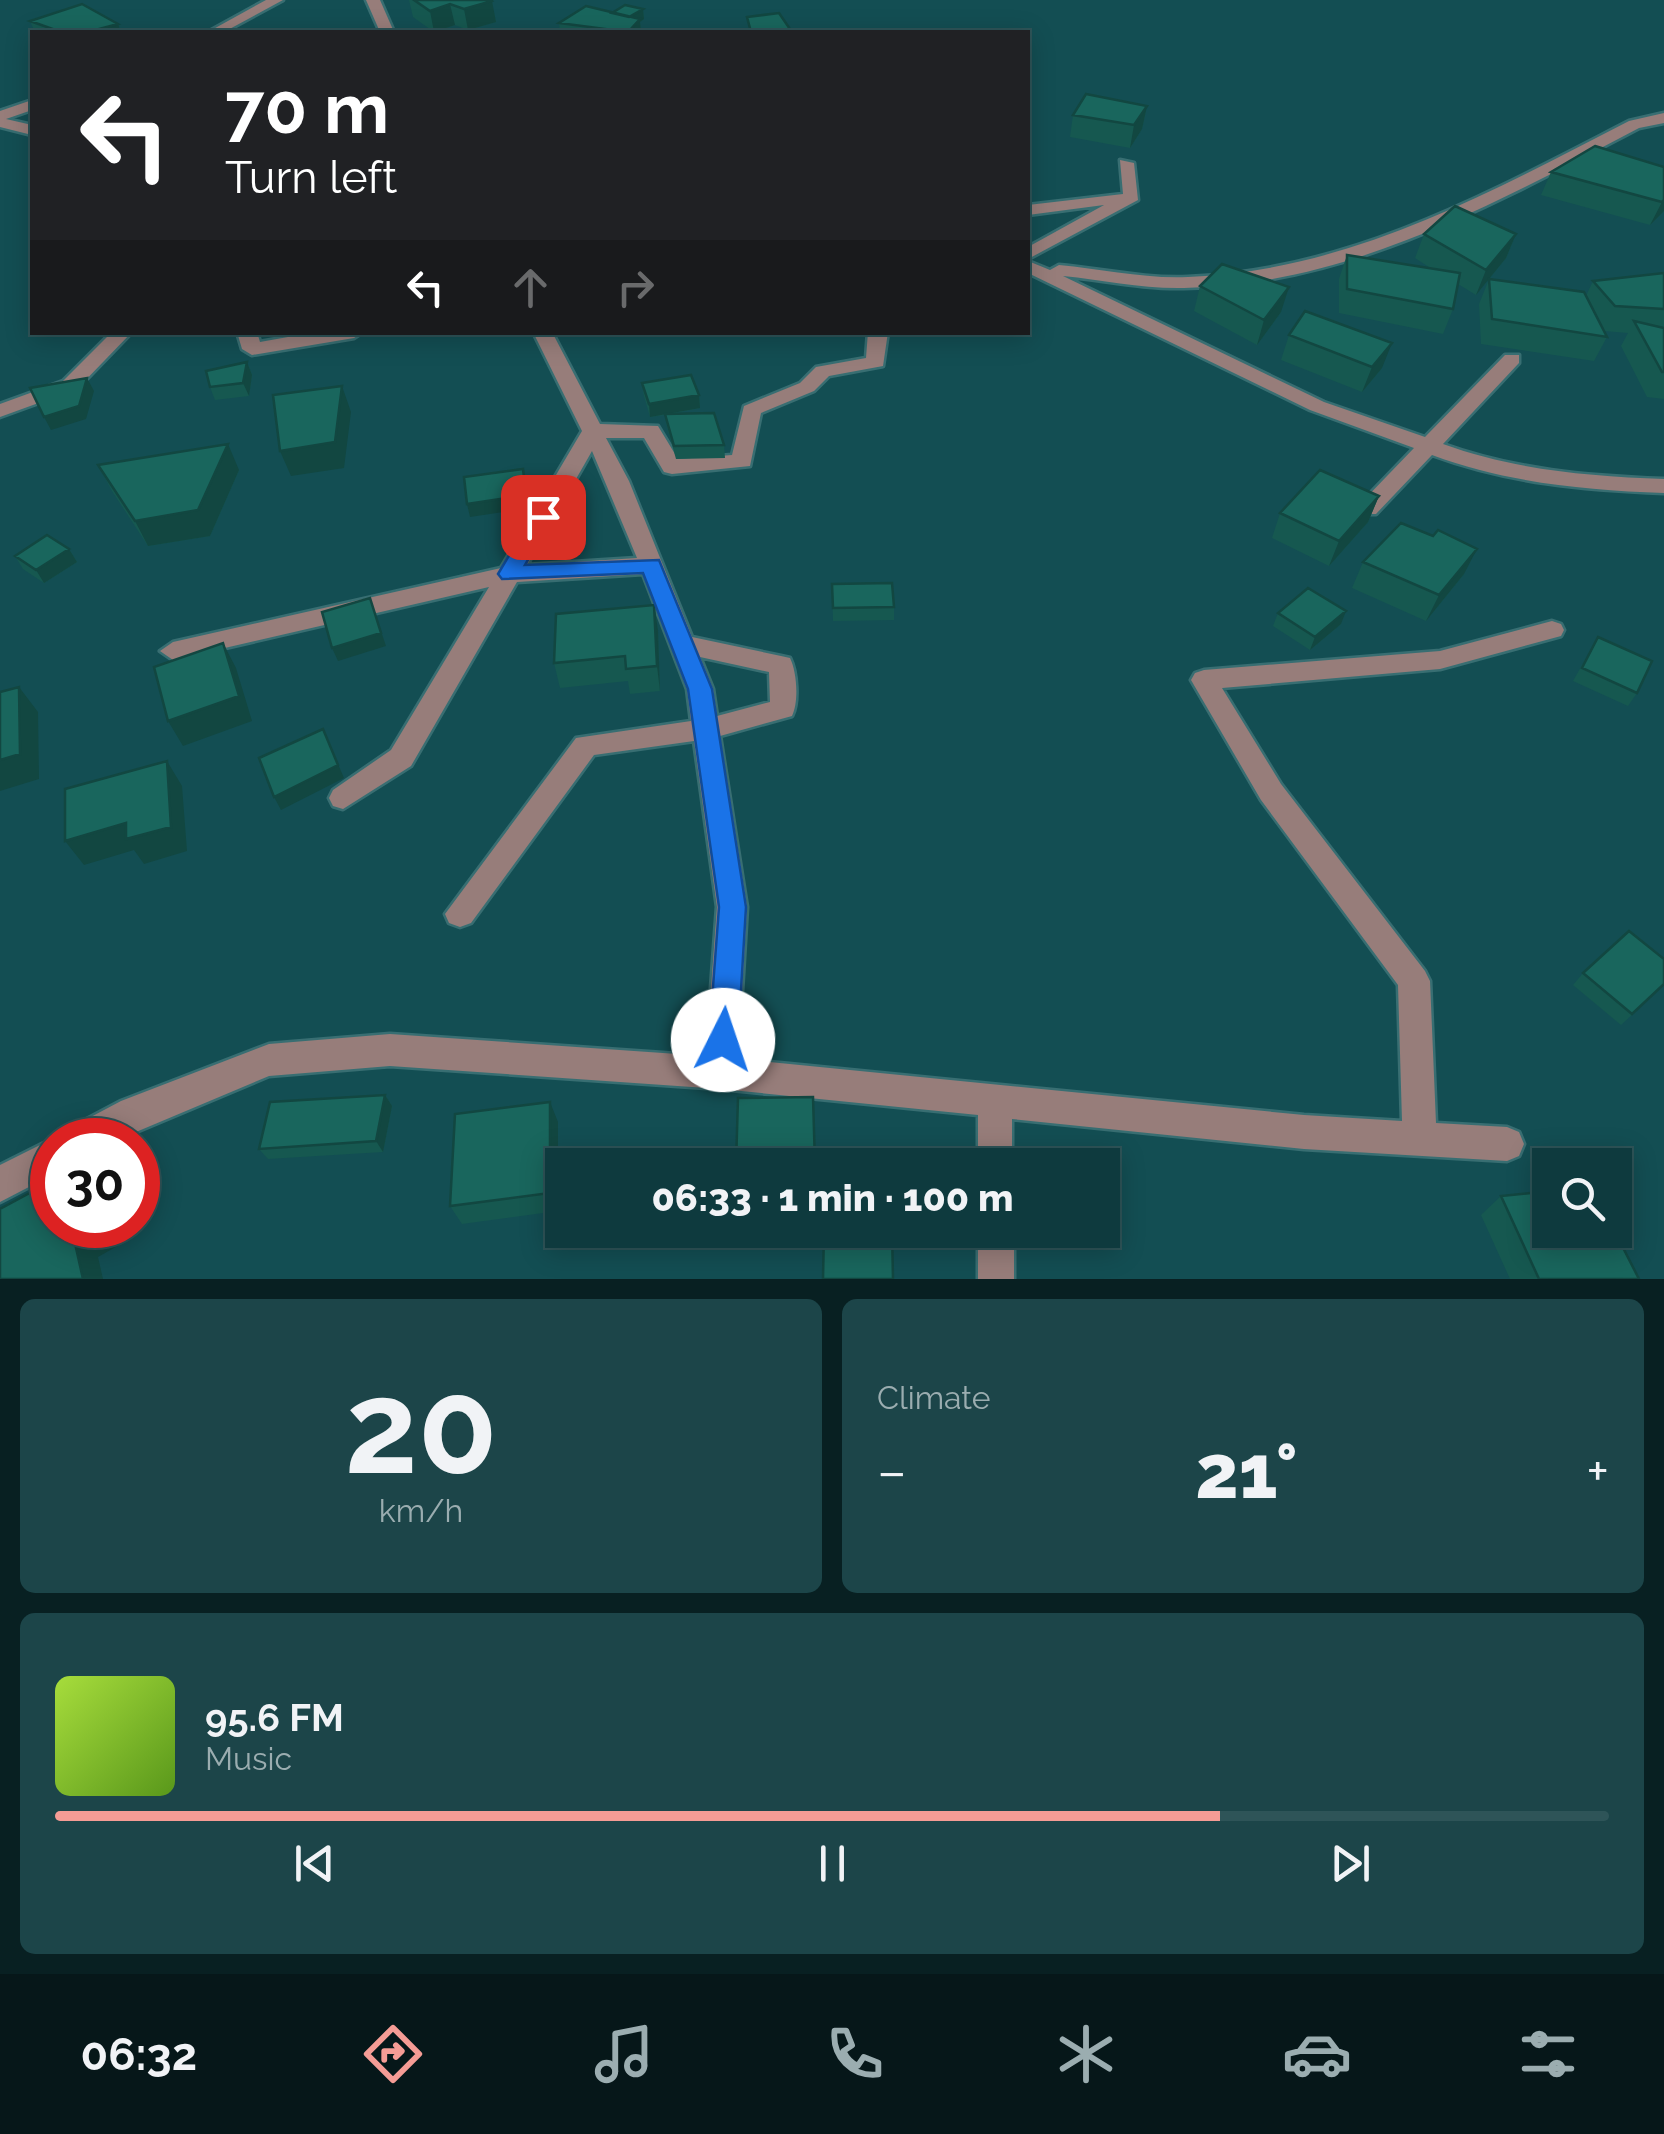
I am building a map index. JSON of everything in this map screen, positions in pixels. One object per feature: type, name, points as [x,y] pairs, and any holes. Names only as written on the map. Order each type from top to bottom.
[{"type":"street","points":[[218,30],[276,0]]},
{"type":"street","points":[[373,0],[386,30]]},
{"type":"street","points":[[0,119],[30,107]]},
{"type":"street","points":[[1032,262],[1184,284],[1300,272],[1452,220],[1634,124],[1664,118]]},
{"type":"street","points":[[0,119],[30,129]]},
{"type":"street","points":[[1126,163],[1132,196]]},
{"type":"street","points":[[1032,262],[1132,196]]},
{"type":"street","points":[[1030,210],[1132,196]]},
{"type":"street","points":[[1032,262],[1317,406],[1475,463],[1567,482],[1664,486]]},
{"type":"street","points":[[0,411],[70,385],[120,335]]},
{"type":"street","points":[[248,335],[252,350],[337,335]]},
{"type":"street","points":[[544,335],[593,431],[700,689],[732,907],[721,1073]]},
{"type":"street","points":[[593,431],[651,430],[672,467],[742,461],[751,410],[807,386],[824,371],[876,362],[878,335]]},
{"type":"street","points":[[1368,509],[1512,359]]},
{"type":"street","points":[[343,798],[401,758],[593,431]]},
{"type":"street","points":[[174,652],[509,574],[651,565]]},
{"type":"street","points":[[1420,1140],[1414,981],[1271,792],[1204,680],[1440,660],[1552,630]]},
{"type":"street","points":[[460,914],[586,746],[706,729],[783,709],[781,665],[682,644]]},
{"type":"street","points":[[122,1118],[269,1060],[390,1050],[721,1073],[1420,1140],[1506,1144]]},
{"type":"street","points":[[994,1101],[995,1148]]},
{"type":"street","points":[[0,1184],[30,1168]]},
{"type":"street","points":[[996,1248],[996,1279]]},
{"type":"building","points":[[414,0],[492,1],[464,9],[450,4],[430,11]]},
{"type":"building","points":[[82,4],[118,24],[96,30],[55,30],[30,21]]},
{"type":"building","points":[[625,5],[643,9],[629,17],[612,13]]},
{"type":"building","points":[[586,6],[640,19],[630,30],[559,23]]},
{"type":"building","points":[[779,13],[791,30],[750,30],[747,17]]},
{"type":"building","points":[[1086,94],[1147,106],[1134,125],[1073,115]]},
{"type":"building","points":[[1595,146],[1664,167],[1664,200],[1551,172]]},
{"type":"building","points":[[1455,206],[1516,234],[1486,270],[1424,234]]},
{"type":"building","points":[[1347,255],[1460,273],[1453,309],[1347,289]]},
{"type":"building","points":[[1222,264],[1289,287],[1264,320],[1200,286]]},
{"type":"building","points":[[1664,273],[1664,309],[1615,306],[1593,281]]},
{"type":"building","points":[[1489,279],[1584,292],[1607,337],[1492,319]]},
{"type":"building","points":[[1305,311],[1392,343],[1372,367],[1289,335]]},
{"type":"building","points":[[1634,321],[1664,328],[1664,372],[1662,372]]},
{"type":"building","points":[[247,362],[243,383],[210,387],[206,371]]},
{"type":"building","points":[[691,375],[699,395],[649,404],[642,383]]},
{"type":"building","points":[[87,378],[79,406],[44,417],[30,388]]},
{"type":"building","points":[[342,386],[335,442],[280,451],[273,395]]},
{"type":"building","points":[[714,413],[724,445],[674,446],[665,414]]},
{"type":"building","points":[[228,444],[198,510],[135,521],[98,465]]},
{"type":"building","points":[[523,469],[526,495],[467,504],[464,477]]},
{"type":"building","points":[[1320,470],[1379,496],[1339,541],[1280,513]]},
{"type":"building","points":[[1401,523],[1433,536],[1438,530],[1477,549],[1439,595],[1363,562]]},
{"type":"building","points":[[47,535],[69,549],[36,570],[15,556]]},
{"type":"building","points":[[892,583],[894,607],[833,608],[832,584]]},
{"type":"building","points":[[1308,588],[1346,611],[1315,637],[1278,613]]},
{"type":"building","points":[[370,598],[381,633],[332,648],[322,612]]},
{"type":"building","points":[[654,605],[657,666],[626,669],[625,656],[554,663],[556,614]]},
{"type":"building","points":[[1598,637],[1652,661],[1637,693],[1582,668]]},
{"type":"building","points":[[223,643],[239,696],[168,721],[154,667]]},
{"type":"building","points":[[19,687],[20,754],[0,760],[0,692]]},
{"type":"building","points":[[323,729],[338,765],[274,797],[259,758]]},
{"type":"building","points":[[167,761],[171,827],[126,839],[126,823],[65,841],[65,789]]},
{"type":"building","points":[[1629,931],[1664,959],[1664,984],[1632,1014],[1583,973]]},
{"type":"building","points":[[385,1095],[376,1141],[259,1149],[270,1102]]},
{"type":"building","points":[[813,1097],[814,1148],[737,1148],[738,1098]]},
{"type":"building","points":[[550,1102],[545,1194],[450,1206],[455,1114]]},
{"type":"building","points":[[30,1193],[30,1248],[76,1248],[83,1279],[0,1279],[0,1209]]},
{"type":"building","points":[[1532,1193],[1532,1248],[1623,1248],[1639,1279],[1539,1279],[1501,1196]]},
{"type":"building","points":[[824,1248],[892,1248],[893,1279],[823,1279]]},
{"type":"route","points":[[543,517],[509,574],[651,565],[700,689],[732,907],[723,1040]]}]
